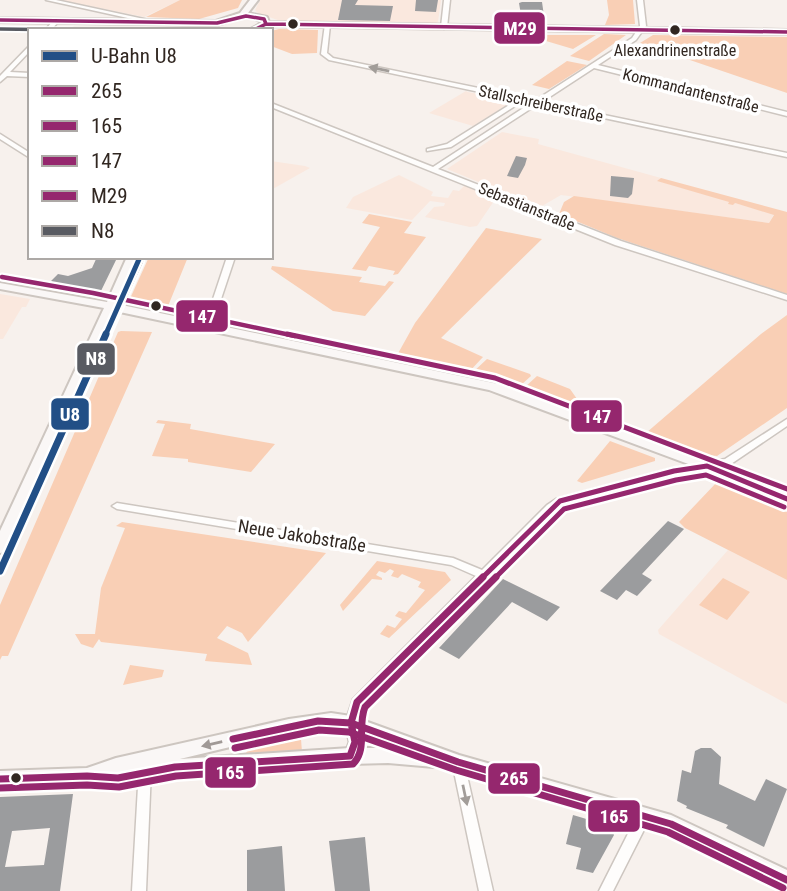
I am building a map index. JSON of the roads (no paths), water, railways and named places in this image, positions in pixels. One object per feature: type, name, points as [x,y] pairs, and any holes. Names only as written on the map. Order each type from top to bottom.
[{"type":"street","points":[[49,0],[120,18],[155,22],[216,23],[242,15],[252,15],[264,19],[266,24]]},
{"type":"street","points":[[444,27],[447,0]]},
{"type":"street","points":[[434,169],[631,42],[642,30],[644,20],[640,0]]},
{"type":"street","points":[[242,15],[253,2]]},
{"type":"street","points":[[252,15],[255,6],[253,2]]},
{"type":"street","points":[[0,20],[120,18]]},
{"type":"street","points":[[50,28],[56,21]]},
{"type":"street","points":[[216,23],[222,28]]},
{"type":"street","points":[[257,28],[266,24],[787,32]]},
{"type":"street","name":"Stallschreiberstraße","points":[[327,25],[324,54],[328,58],[520,101],[787,155]]},
{"type":"street","points":[[0,80],[28,49]]},
{"type":"street","name":"Kommandantenstraße","points":[[594,66],[787,114]]},
{"type":"street","points":[[4,74],[28,75]]},
{"type":"street","points":[[429,150],[449,146],[520,101]]},
{"type":"street","name":"Sebastianstraße","points":[[273,106],[618,243],[787,298]]},
{"type":"street","points":[[0,136],[28,155]]},
{"type":"street","points":[[0,548],[131,259]]},
{"type":"street","points":[[205,327],[210,320],[230,259]]},
{"type":"street","points":[[0,286],[110,306],[493,387],[707,466],[787,499]]},
{"type":"street","points":[[350,757],[355,742],[351,723],[358,702],[560,501],[665,473],[732,460],[787,422]]},
{"type":"street","name":"Neue Jakobstraße","points":[[117,506],[453,562],[484,575]]},
{"type":"street","points":[[0,779],[87,776],[118,778],[145,765],[308,723],[331,720],[351,723],[458,762],[671,824],[787,880]]},
{"type":"street","points":[[145,765],[175,767],[388,755],[458,762]]},
{"type":"street","points":[[458,762],[486,891]]},
{"type":"street","points":[[139,891],[145,765]]},
{"type":"street","points":[[606,891],[644,816]]},
{"type":"metro line","name":"U8","points":[[0,571],[139,259]]},
{"type":"place","name":"Alexandrinenstraße","points":[[675,30]]}]
